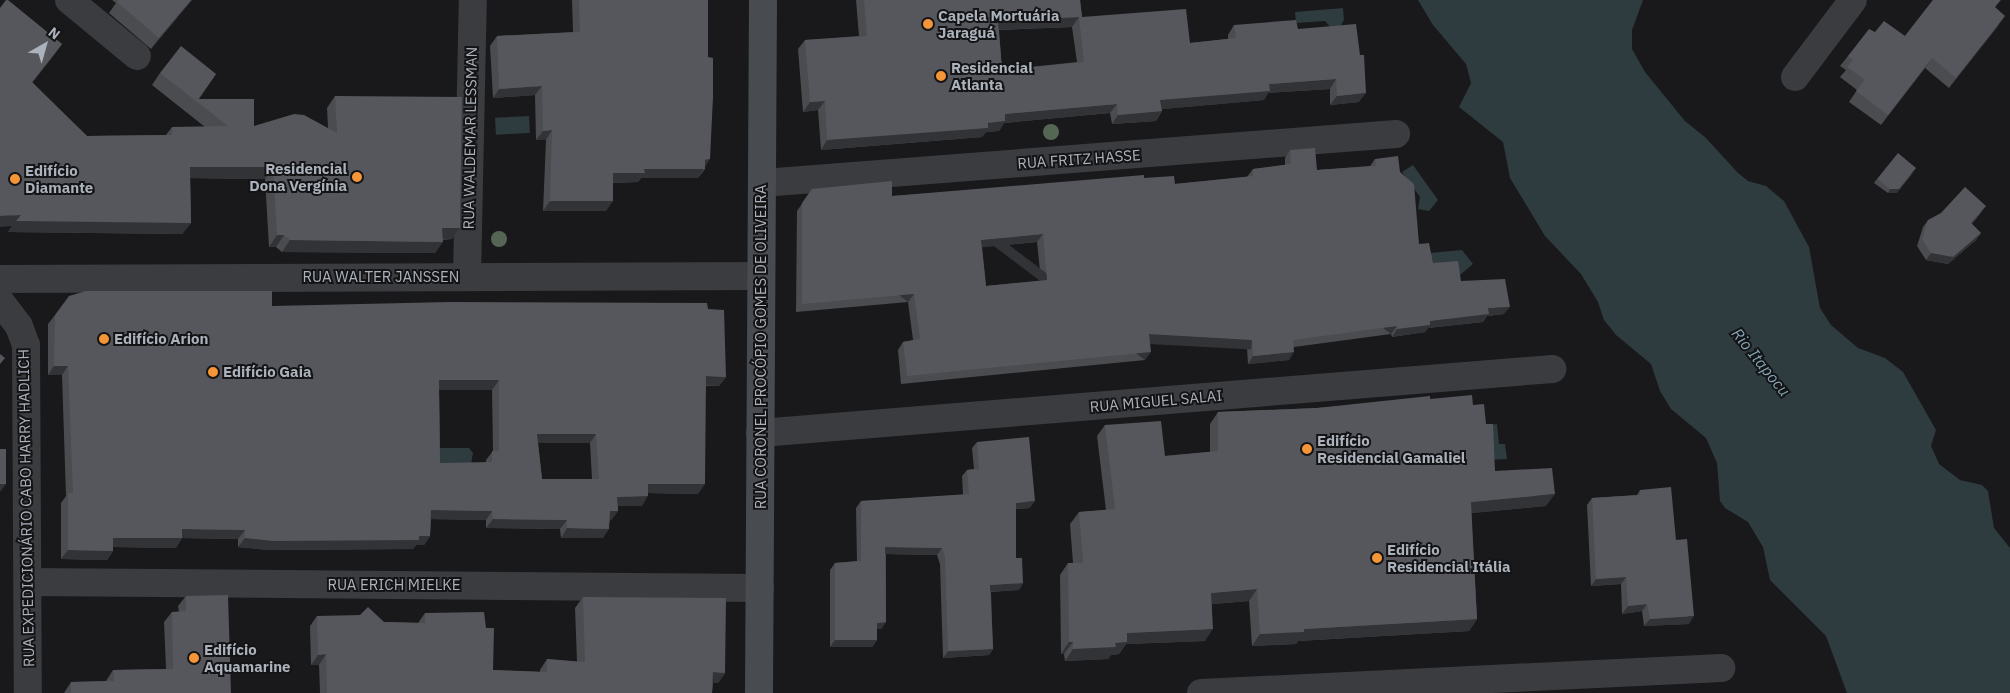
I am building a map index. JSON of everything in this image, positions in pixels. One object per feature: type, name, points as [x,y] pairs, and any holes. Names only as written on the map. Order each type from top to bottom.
[{"type":"main road","name":"RUA CORONEL PROCÓPIO GOMES DE OLIVEIRA","points":[[759,693],[763,0]]},
{"type":"street","name":"RUA WALDEMAR LESSMAN","points":[[467,277],[473,0]]},
{"type":"street","points":[[1795,77],[1853,0]]},
{"type":"street","points":[[86,5],[136,56]]},
{"type":"street","name":"RUA FRITZ HASSE","points":[[762,184],[1396,134]]},
{"type":"street","name":"RUA WALTER JANSSEN","points":[[0,279],[761,276]]},
{"type":"street","name":"RUA EXPEDICIONÁRIO CABO HARRY HADLICH","points":[[0,301],[19,326],[26,344],[28,693]]},
{"type":"street","name":"RUA MIGUEL SALAI","points":[[760,434],[1552,369]]},
{"type":"street","name":"RUA ERICH MIELKE","points":[[28,582],[760,588]]},
{"type":"street","points":[[1201,693],[1721,668]]},
{"type":"water","name":"Rio Itapocu","points":[[1418,0],[1643,0],[1632,30],[1632,49],[1645,72],[1685,121],[1706,138],[1738,173],[1748,181],[1766,186],[1784,201],[1809,247],[1820,308],[1831,325],[1858,348],[1885,358],[1903,372],[1936,430],[1931,446],[1939,464],[1960,480],[1982,485],[1988,491],[1994,528],[2010,548],[2010,693],[1847,693],[1826,636],[1770,580],[1763,547],[1748,522],[1725,508],[1720,501],[1717,463],[1706,438],[1671,409],[1660,391],[1651,364],[1616,335],[1604,320],[1598,302],[1581,274],[1545,236],[1510,178],[1503,142],[1459,107],[1471,83],[1466,64],[1433,25]]},
{"type":"water","points":[[1343,8],[1344,20],[1340,27],[1331,28],[1325,21],[1296,23],[1295,12]]},
{"type":"water","points":[[529,116],[530,133],[496,135],[495,118]]},
{"type":"water","points":[[1413,165],[1438,200],[1429,211],[1418,209],[1420,197],[1402,172]]},
{"type":"water","points":[[1462,250],[1473,264],[1460,275],[1432,269],[1430,253]]},
{"type":"water","points":[[1497,424],[1499,444],[1505,444],[1507,459],[1488,460],[1488,425]]},
{"type":"water","points":[[435,448],[469,448],[473,453],[471,464],[434,465]]},
{"type":"building","points":[[6,0],[62,44],[32,82],[87,136],[172,135],[172,127],[228,126],[160,73],[181,46],[216,74],[198,99],[254,99],[254,126],[294,114],[304,115],[337,133],[335,96],[462,97],[460,228],[442,228],[443,242],[290,240],[284,235],[277,235],[273,167],[190,167],[191,223],[16,221],[21,215],[0,216],[0,8]]},
{"type":"building","points":[[118,0],[191,0],[159,38],[117,2]]},
{"type":"building","points":[[579,0],[708,0],[708,57],[713,58],[713,97],[710,159],[705,160],[705,169],[644,169],[645,173],[613,173],[613,201],[550,201],[552,130],[543,131],[542,86],[499,89],[497,36],[580,32]]},
{"type":"building","points":[[864,0],[1080,0],[1082,17],[1186,9],[1190,43],[1236,38],[1234,25],[1296,20],[1298,29],[1356,24],[1360,55],[1364,55],[1366,93],[1337,96],[1336,79],[1269,84],[1270,91],[1160,100],[1162,111],[1118,115],[1117,104],[1005,114],[1005,121],[988,123],[988,128],[827,140],[825,101],[810,102],[805,40],[867,36]],"holes":[[[1079,17],[1084,62],[1002,70],[998,21]]]},
{"type":"building","points":[[1933,0],[2000,0],[1995,7],[2005,16],[1956,78],[1932,58],[1888,115],[1856,91],[1865,80],[1847,67],[1853,60],[1848,56],[1869,29],[1875,32],[1884,21],[1905,36]]},
{"type":"building","points":[[1315,148],[1317,170],[1376,166],[1375,159],[1398,156],[1400,172],[1414,184],[1419,244],[1429,243],[1433,263],[1458,261],[1461,281],[1505,279],[1510,307],[1488,308],[1489,314],[1430,321],[1430,325],[1397,329],[1397,326],[1293,340],[1294,352],[1253,356],[1252,340],[1149,334],[1151,352],[907,376],[903,342],[920,339],[914,294],[802,304],[802,203],[812,189],[892,181],[892,196],[1144,175],[1144,178],[1174,176],[1175,184],[1253,176],[1253,169],[1291,164],[1290,150]],"holes":[[[1043,234],[1047,280],[986,286],[981,240]]]},
{"type":"building","points":[[1898,153],[1916,168],[1899,189],[1890,189],[1877,179]]},
{"type":"building","points":[[1965,187],[1986,206],[1971,223],[1981,233],[1953,257],[1931,253],[1922,239],[1928,220],[1941,213]]},
{"type":"building","points":[[86,291],[272,291],[272,306],[450,302],[707,303],[708,309],[724,310],[726,377],[706,376],[705,484],[648,484],[648,496],[617,497],[618,511],[610,511],[609,529],[567,528],[567,520],[493,519],[492,511],[431,510],[430,536],[419,536],[419,540],[274,541],[245,538],[245,530],[182,529],[182,538],[113,538],[113,551],[68,550],[68,493],[73,493],[68,366],[54,366],[55,315],[69,296]],"holes":[[[439,380],[499,380],[499,451],[492,451],[492,462],[440,463]],[[537,434],[596,434],[599,479],[542,479]]]},
{"type":"building","points":[[0,354],[5,358],[0,364]]},
{"type":"building","points":[[1472,395],[1473,405],[1484,404],[1486,424],[1493,424],[1495,471],[1552,468],[1555,494],[1471,502],[1477,619],[1304,629],[1304,632],[1260,634],[1257,589],[1211,593],[1213,629],[1127,633],[1127,642],[1115,643],[1116,647],[1073,649],[1073,642],[1069,642],[1068,563],[1083,563],[1079,512],[1115,509],[1105,425],[1161,421],[1165,456],[1218,451],[1218,412],[1317,408],[1430,396],[1430,399]]},
{"type":"building","points":[[1029,437],[1035,501],[1016,503],[1016,558],[1022,558],[1023,583],[990,585],[993,649],[948,651],[945,557],[942,548],[885,547],[886,622],[877,623],[877,640],[835,640],[835,563],[861,561],[861,501],[969,494],[967,470],[979,469],[977,442]]},
{"type":"building","points":[[0,449],[6,449],[6,484],[0,484]]},
{"type":"building","points":[[1671,487],[1676,540],[1687,539],[1694,616],[1650,619],[1647,604],[1628,606],[1626,577],[1596,579],[1592,498],[1640,495],[1640,490]]},
{"type":"building","name":"Edifício Aquamarine","points":[[228,595],[231,693],[71,693],[71,682],[114,681],[113,670],[173,669],[172,612],[186,611],[186,596]]},
{"type":"building","points":[[583,597],[726,598],[725,673],[713,672],[712,693],[327,693],[326,654],[318,655],[317,616],[360,615],[368,607],[384,622],[425,623],[425,613],[484,612],[486,628],[494,628],[493,670],[547,672],[547,659],[585,662]]},
{"type":"place","name":"Capela Mortuária Jaraguá","points":[[928,24]]},
{"type":"place","name":"Residencial Atlanta","points":[[941,76]]},
{"type":"place","name":"Residencial Dona Vergínia","points":[[357,177]]},
{"type":"place","name":"Edifício Diamante","points":[[15,179]]},
{"type":"place","name":"Edifício Arion","points":[[104,339]]},
{"type":"place","name":"Edifício Gaia","points":[[213,372]]},
{"type":"place","name":"Edifício Residencial Gamaliel","points":[[1307,449]]},
{"type":"place","name":"Edifício Residencial Itália","points":[[1377,558]]},
{"type":"place","name":"Edifício Aquamarine","points":[[194,658]]}]
